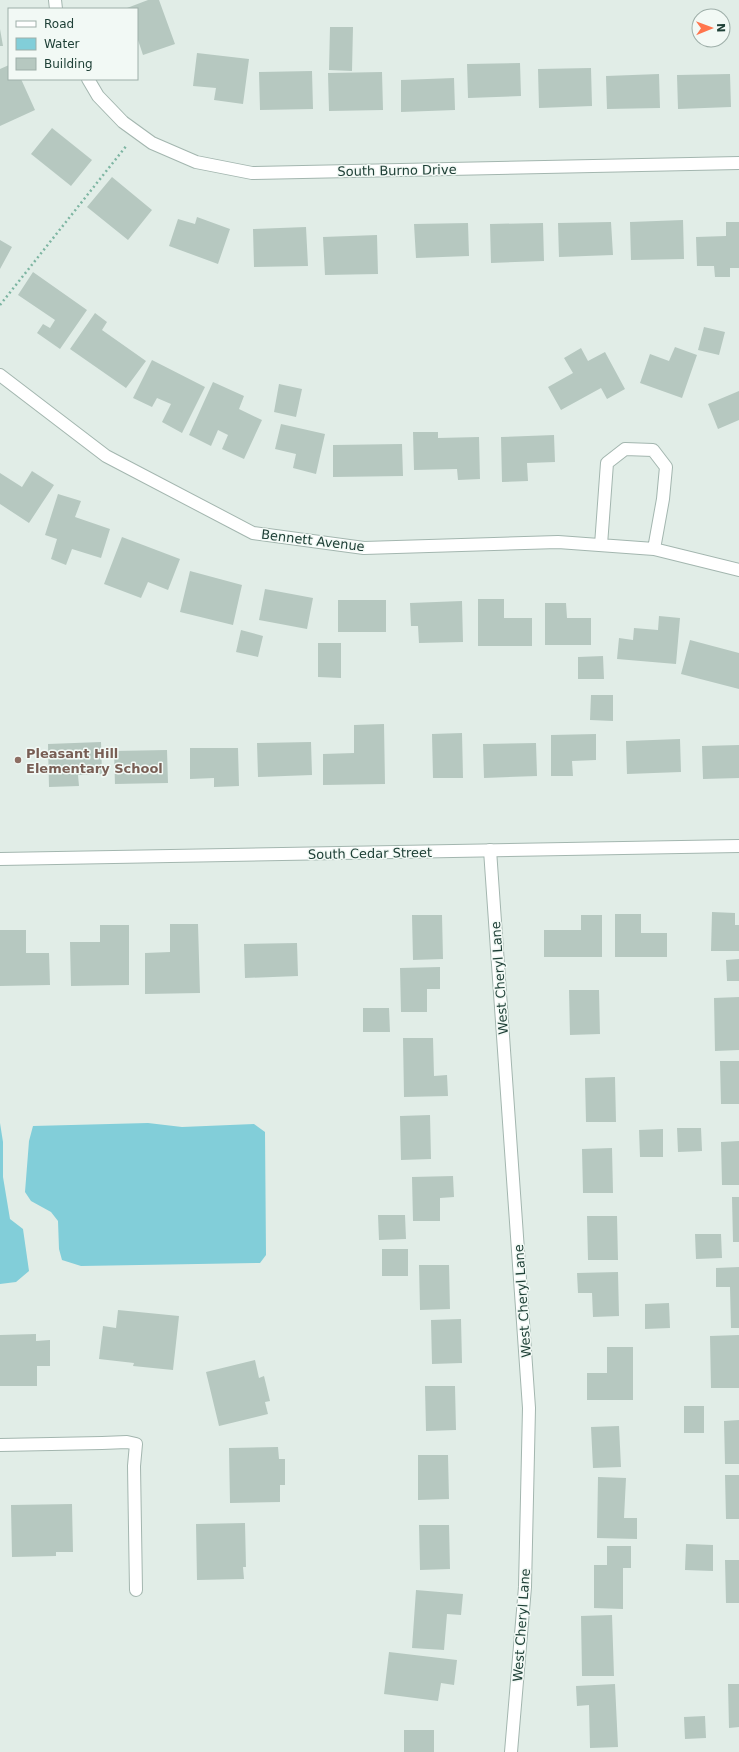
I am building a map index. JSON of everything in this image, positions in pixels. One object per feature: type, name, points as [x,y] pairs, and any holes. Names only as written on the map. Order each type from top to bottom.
[{"type":"street","name":"South Burno Drive","points":[[89,80],[98,96],[122,122],[152,143],[196,162],[252,173],[739,163]]},
{"type":"street","name":"Bennett Avenue","points":[[0,375],[106,456],[253,533],[364,548],[558,542],[654,549],[739,570]]},
{"type":"street","points":[[601,546],[608,463],[625,449],[652,450],[666,467],[663,499],[654,549]]},
{"type":"street","name":"South Cedar Street","points":[[0,859],[739,846]]},
{"type":"street","name":"West Cheryl Lane","points":[[490,850],[529,1408],[525,1587],[510,1752]]},
{"type":"street","points":[[0,1445],[114,1442],[136,1444],[134,1466],[136,1590]]},
{"type":"path","points":[[0,305],[137,132]]},
{"type":"water","points":[[0,1123],[3,1142],[3,1177],[10,1219],[23,1229],[29,1271],[16,1282],[0,1284]]},
{"type":"water","points":[[148,1123],[182,1127],[254,1124],[265,1132],[266,1255],[260,1263],[81,1266],[62,1260],[59,1249],[58,1221],[51,1212],[31,1201],[25,1192],[29,1141],[33,1126]]},
{"type":"building","points":[[148,0],[159,0],[175,44],[143,55],[138,40],[138,8],[127,8]]},
{"type":"building","points":[[330,27],[353,27],[352,71],[329,70]]},
{"type":"building","points":[[0,29],[3,46],[0,46]]},
{"type":"building","points":[[197,53],[249,59],[243,104],[214,100],[216,88],[193,86]]},
{"type":"building","points":[[520,63],[521,96],[468,98],[467,64]]},
{"type":"building","points":[[8,65],[8,80],[21,80],[35,110],[0,126],[0,69]]},
{"type":"building","points":[[591,68],[592,106],[539,108],[538,69]]},
{"type":"building","points":[[312,71],[313,109],[260,110],[259,72]]},
{"type":"building","points":[[382,72],[383,110],[329,111],[328,73]]},
{"type":"building","points":[[659,74],[660,108],[607,109],[606,76]]},
{"type":"building","points":[[730,74],[731,107],[678,109],[677,75]]},
{"type":"building","points":[[454,78],[455,110],[401,112],[401,80]]},
{"type":"building","points":[[52,128],[92,160],[71,186],[31,154]]},
{"type":"building","points":[[112,177],[152,210],[128,240],[87,207]]},
{"type":"building","points":[[197,217],[230,229],[218,264],[169,246],[178,219],[195,224]]},
{"type":"building","points":[[683,220],[684,259],[631,260],[630,222]]},
{"type":"building","points":[[611,222],[613,255],[559,257],[558,223]]},
{"type":"building","points":[[726,222],[739,222],[739,268],[730,268],[730,277],[715,277],[714,266],[697,266],[696,237],[726,236]]},
{"type":"building","points":[[468,223],[469,256],[416,258],[414,224]]},
{"type":"building","points":[[543,223],[544,261],[491,263],[490,224]]},
{"type":"building","points":[[306,227],[308,266],[254,267],[253,229]]},
{"type":"building","points":[[377,235],[378,274],[325,275],[323,237]]},
{"type":"building","points":[[0,240],[12,247],[0,269]]},
{"type":"building","points":[[33,272],[87,310],[60,349],[37,333],[43,324],[50,328],[55,320],[18,295]]},
{"type":"building","points":[[95,313],[107,322],[102,330],[146,361],[126,388],[70,349]]},
{"type":"building","points":[[704,327],[725,332],[719,355],[698,350]]},
{"type":"building","points":[[675,347],[697,355],[682,398],[640,383],[650,354],[669,361]]},
{"type":"building","points":[[581,348],[588,361],[605,352],[625,389],[607,399],[601,388],[561,410],[548,387],[573,373],[564,358]]},
{"type":"building","points":[[152,360],[205,387],[182,433],[162,422],[171,404],[157,398],[152,407],[133,398]]},
{"type":"building","points":[[213,382],[244,396],[239,409],[262,420],[244,459],[222,449],[228,435],[218,430],[211,446],[189,435]]},
{"type":"building","points":[[279,384],[302,389],[296,417],[274,412]]},
{"type":"building","points":[[739,391],[739,420],[718,429],[708,404]]},
{"type":"building","points":[[281,424],[325,434],[316,474],[293,468],[296,454],[275,449]]},
{"type":"building","points":[[413,432],[438,432],[438,438],[479,437],[480,479],[458,480],[457,469],[414,470]]},
{"type":"building","points":[[554,435],[555,462],[527,463],[528,481],[502,482],[501,437]]},
{"type":"building","points":[[402,444],[403,476],[333,477],[333,445]]},
{"type":"building","points":[[32,471],[54,485],[29,523],[0,504],[0,473],[22,487]]},
{"type":"building","points":[[58,494],[81,501],[75,517],[110,529],[101,558],[72,549],[66,565],[51,559],[57,539],[45,535]]},
{"type":"building","points":[[122,537],[180,559],[168,590],[148,582],[141,598],[104,584]]},
{"type":"building","points":[[190,571],[242,585],[233,625],[180,612]]},
{"type":"building","points":[[265,589],[313,598],[307,629],[259,620]]},
{"type":"building","points":[[478,599],[504,599],[504,618],[532,618],[532,646],[478,646]]},
{"type":"building","points":[[338,600],[386,600],[386,632],[338,632]]},
{"type":"building","points":[[462,601],[463,642],[419,643],[418,626],[411,626],[410,603]]},
{"type":"building","points":[[545,603],[566,603],[567,618],[591,618],[591,645],[545,645]]},
{"type":"building","points":[[659,616],[680,618],[676,664],[617,659],[619,638],[633,640],[634,628],[658,630]]},
{"type":"building","points":[[241,630],[263,636],[258,657],[236,652]]},
{"type":"building","points":[[690,640],[739,653],[739,689],[681,674]]},
{"type":"building","points":[[318,643],[341,643],[341,678],[318,677]]},
{"type":"building","points":[[603,656],[604,679],[578,679],[578,657]]},
{"type":"building","points":[[591,695],[613,695],[613,721],[590,720]]},
{"type":"building","points":[[384,724],[385,784],[323,785],[323,754],[354,753],[354,725]]},
{"type":"building","points":[[462,733],[463,778],[433,778],[432,734]]},
{"type":"building","points":[[596,734],[596,760],[572,761],[573,776],[551,776],[551,735]]},
{"type":"building","points":[[680,739],[681,772],[627,774],[626,741]]},
{"type":"building","points":[[101,742],[102,774],[78,775],[79,786],[49,787],[48,744]]},
{"type":"building","points":[[311,742],[312,775],[258,777],[257,743]]},
{"type":"building","points":[[536,743],[537,776],[484,778],[483,744]]},
{"type":"building","points":[[739,745],[739,778],[703,779],[702,746]]},
{"type":"building","points":[[190,748],[238,748],[239,786],[214,787],[214,778],[190,779]]},
{"type":"building","points":[[167,750],[168,783],[115,784],[114,751]]},
{"type":"building","points":[[712,912],[735,913],[735,925],[739,925],[739,951],[711,951]]},
{"type":"building","points":[[615,914],[641,914],[641,933],[667,933],[667,957],[615,957]]},
{"type":"building","points":[[412,915],[442,915],[443,959],[413,960]]},
{"type":"building","points":[[581,915],[602,915],[602,957],[544,957],[544,930],[581,930]]},
{"type":"building","points":[[170,924],[198,924],[200,993],[145,994],[145,953],[170,952]]},
{"type":"building","points":[[100,925],[129,925],[129,985],[71,986],[70,942],[100,942]]},
{"type":"building","points":[[0,930],[26,930],[26,953],[49,953],[50,985],[0,986]]},
{"type":"building","points":[[297,943],[298,976],[245,978],[244,944]]},
{"type":"building","points":[[739,959],[739,981],[727,981],[726,960]]},
{"type":"building","points":[[440,967],[440,989],[427,989],[427,1012],[401,1012],[400,968]]},
{"type":"building","points":[[569,990],[599,990],[600,1034],[570,1035]]},
{"type":"building","points":[[739,997],[739,1050],[715,1051],[714,998]]},
{"type":"building","points":[[363,1008],[389,1008],[390,1032],[363,1032]]},
{"type":"building","points":[[403,1038],[433,1038],[434,1076],[447,1075],[448,1096],[404,1097]]},
{"type":"building","points":[[720,1061],[739,1061],[739,1104],[721,1104]]},
{"type":"building","points":[[615,1077],[616,1122],[586,1122],[585,1078]]},
{"type":"building","points":[[430,1115],[431,1159],[401,1160],[400,1116]]},
{"type":"building","points":[[677,1128],[701,1128],[702,1151],[678,1152]]},
{"type":"building","points":[[663,1129],[663,1157],[640,1157],[639,1130]]},
{"type":"building","points":[[739,1141],[739,1185],[722,1185],[721,1142]]},
{"type":"building","points":[[612,1148],[613,1193],[583,1193],[582,1149]]},
{"type":"building","points":[[453,1176],[454,1197],[440,1198],[440,1221],[413,1221],[412,1177]]},
{"type":"building","points":[[732,1197],[739,1197],[739,1242],[733,1242]]},
{"type":"building","points":[[378,1215],[405,1215],[406,1239],[379,1240]]},
{"type":"building","points":[[587,1216],[617,1216],[618,1260],[588,1260]]},
{"type":"building","points":[[695,1234],[721,1234],[722,1258],[696,1259]]},
{"type":"building","points":[[382,1249],[408,1249],[408,1276],[382,1276]]},
{"type":"building","points":[[419,1265],[449,1265],[450,1309],[420,1310]]},
{"type":"building","points":[[739,1267],[739,1328],[731,1328],[730,1287],[716,1287],[716,1268]]},
{"type":"building","points":[[618,1272],[619,1316],[593,1317],[592,1293],[578,1293],[577,1273]]},
{"type":"building","points":[[669,1303],[670,1328],[645,1329],[645,1304]]},
{"type":"building","points":[[118,1310],[179,1316],[173,1370],[133,1366],[134,1363],[99,1359],[103,1326],[116,1328]]},
{"type":"building","points":[[461,1319],[462,1363],[432,1364],[431,1320]]},
{"type":"building","points":[[36,1334],[36,1341],[50,1340],[50,1366],[37,1366],[37,1386],[0,1386],[0,1335]]},
{"type":"building","points":[[739,1335],[739,1388],[711,1388],[710,1336]]},
{"type":"building","points":[[607,1347],[633,1347],[633,1400],[587,1400],[587,1373],[607,1373]]},
{"type":"building","points":[[255,1360],[259,1378],[264,1376],[270,1401],[265,1402],[268,1414],[219,1426],[206,1372]]},
{"type":"building","points":[[425,1386],[455,1386],[456,1430],[426,1431]]},
{"type":"building","points":[[684,1406],[704,1406],[704,1433],[684,1433]]},
{"type":"building","points":[[739,1420],[739,1464],[725,1464],[724,1421]]},
{"type":"building","points":[[619,1426],[621,1467],[593,1468],[591,1427]]},
{"type":"building","points":[[278,1447],[279,1459],[285,1459],[285,1485],[280,1485],[280,1502],[230,1503],[229,1448]]},
{"type":"building","points":[[418,1455],[448,1455],[449,1499],[418,1500]]},
{"type":"building","points":[[725,1475],[739,1475],[739,1519],[726,1519]]},
{"type":"building","points":[[598,1477],[626,1478],[624,1518],[637,1518],[637,1539],[597,1538]]},
{"type":"building","points":[[72,1504],[73,1552],[56,1552],[56,1556],[12,1557],[11,1505]]},
{"type":"building","points":[[245,1523],[246,1567],[243,1567],[244,1579],[197,1580],[196,1524]]},
{"type":"building","points":[[419,1525],[449,1525],[450,1569],[420,1570]]},
{"type":"building","points":[[686,1544],[713,1545],[713,1571],[685,1570]]},
{"type":"building","points":[[607,1546],[631,1546],[631,1568],[623,1568],[623,1609],[594,1608],[594,1565],[607,1565]]},
{"type":"building","points":[[725,1560],[739,1560],[739,1603],[726,1603]]},
{"type":"building","points":[[416,1590],[463,1594],[461,1615],[447,1614],[444,1650],[412,1648]]},
{"type":"building","points":[[612,1615],[614,1676],[582,1676],[581,1616]]},
{"type":"building","points":[[389,1652],[457,1660],[454,1685],[441,1683],[438,1701],[384,1694]]},
{"type":"building","points":[[615,1684],[618,1747],[590,1748],[589,1705],[577,1706],[576,1686]]},
{"type":"building","points":[[728,1684],[739,1684],[739,1727],[729,1728]]},
{"type":"building","points":[[705,1716],[706,1738],[685,1739],[684,1717]]},
{"type":"building","points":[[404,1730],[434,1730],[434,1752],[404,1752]]},
{"type":"place","name":"Pleasant Hill Elementary School","points":[[18,760]]}]
